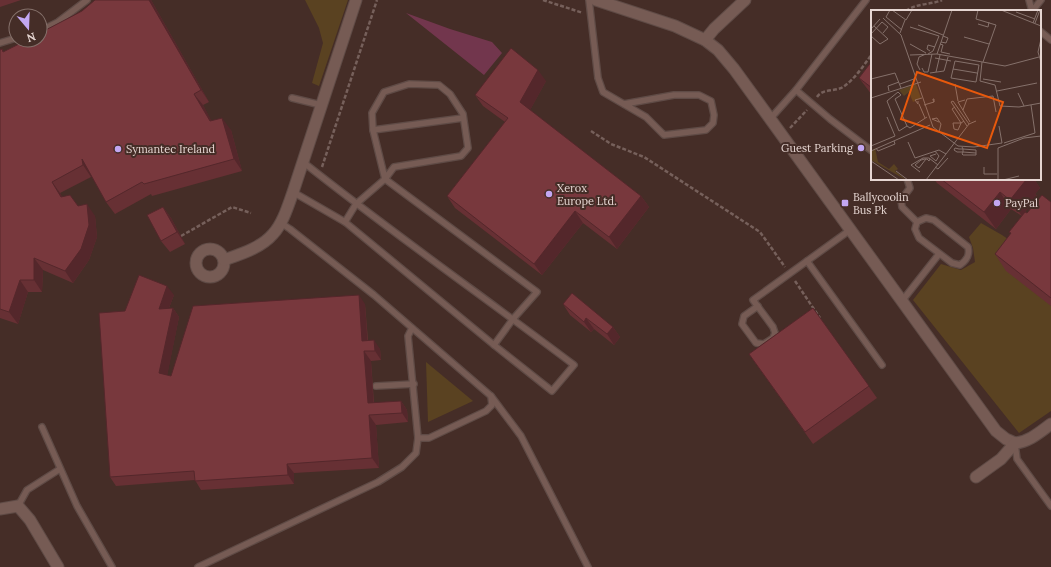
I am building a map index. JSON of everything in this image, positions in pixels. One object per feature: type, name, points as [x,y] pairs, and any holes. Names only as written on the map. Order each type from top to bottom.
[{"type":"street","points":[[224,260],[255,248],[273,235],[281,223],[293,192],[356,0]]},
{"type":"street","points":[[595,0],[675,26],[705,40],[718,50],[734,69],[996,431],[1006,439],[1015,443],[1022,443],[1029,440],[1051,424]]},
{"type":"street","points":[[705,40],[714,29],[745,0]]},
{"type":"street","points":[[976,477],[1001,460],[1015,443]]},
{"type":"street","points":[[0,509],[18,506],[30,520],[58,567]]},
{"type":"lane","points":[[48,27],[58,22],[87,0]]},
{"type":"lane","points":[[595,0],[591,15],[598,78],[603,92],[624,104],[646,116],[664,135],[706,130],[713,123],[714,116],[711,101],[699,95],[674,95],[624,104]]},
{"type":"lane","points":[[770,119],[796,90],[866,0]]},
{"type":"lane","points":[[1029,0],[1032,10]]},
{"type":"lane","points":[[1033,10],[1041,0]]},
{"type":"lane","points":[[1041,32],[1051,40]]},
{"type":"lane","points":[[345,222],[356,204],[385,179],[394,167],[461,156],[468,148],[463,114],[450,94],[439,84],[409,84],[384,92],[372,113],[373,130],[385,179],[537,292],[513,319],[494,345]]},
{"type":"lane","points":[[796,90],[830,119],[871,150]]},
{"type":"lane","points":[[292,98],[321,105]]},
{"type":"lane","points":[[373,130],[463,118]]},
{"type":"lane","points":[[293,192],[345,222],[552,391],[574,366],[513,319],[356,204],[303,162]]},
{"type":"lane","points":[[906,180],[910,188],[901,200],[902,207],[917,222]]},
{"type":"lane","points":[[926,218],[934,220],[968,247],[969,252],[967,258],[960,265],[952,263],[939,254],[919,238],[915,229],[917,222],[926,218]]},
{"type":"lane","points":[[281,223],[374,295],[491,396],[521,436],[588,567]]},
{"type":"lane","points":[[758,306],[744,316],[742,324],[756,343],[764,344],[773,338],[775,330],[758,306],[753,300],[850,230]]},
{"type":"lane","points":[[902,301],[939,254]]},
{"type":"lane","points":[[807,262],[882,365]]},
{"type":"lane","points":[[198,567],[378,482],[402,467],[416,452],[418,438],[414,384],[408,336],[412,328]]},
{"type":"lane","points":[[376,386],[414,384]]},
{"type":"lane","points":[[418,438],[429,438],[486,411],[492,405],[491,396]]},
{"type":"lane","points":[[42,427],[77,506],[112,567]]},
{"type":"lane","points":[[1015,443],[1017,459],[1051,506]]},
{"type":"lane","points":[[18,506],[27,490],[60,469]]},
{"type":"path","points":[[319,175],[377,0]]},
{"type":"path","points":[[543,0],[591,15]]},
{"type":"path","points":[[907,10],[923,4],[935,3],[942,0]]},
{"type":"path","points":[[782,135],[798,120],[819,94],[825,91],[841,88],[851,81],[871,55]]},
{"type":"path","points":[[591,132],[611,144],[644,157],[760,232],[822,320]]},
{"type":"path","points":[[180,236],[232,208],[250,213]]},
{"type":"shaded area","points":[[305,0],[348,0],[319,86],[312,83],[323,43],[319,28]]},
{"type":"shaded area","points":[[406,13],[492,42],[502,53],[484,75]]},
{"type":"shaded area","points":[[981,223],[1021,248],[1051,306],[1051,411],[1019,433],[913,300],[941,264],[961,270],[975,262],[973,248],[969,237]]},
{"type":"shaded area","points":[[426,362],[473,401],[428,422]]},
{"type":"building","name":"Symantec Ireland","points":[[95,0],[149,0],[201,90],[194,94],[210,121],[222,118],[234,159],[144,184],[142,182],[106,202],[82,159],[83,165],[52,182],[61,197],[70,195],[78,206],[87,204],[89,225],[81,249],[65,271],[34,258],[34,280],[20,280],[9,312],[0,309],[0,50],[2,49],[3,52],[11,48],[48,48],[48,29],[82,11]]},
{"type":"building","name":"Xerox Europe Ltd.","points":[[511,48],[538,70],[520,102],[641,196],[609,237],[575,211],[534,264],[447,196],[508,118],[475,95]]},
{"type":"building","points":[[871,62],[871,87],[859,78]]},
{"type":"building","points":[[942,180],[1026,180],[1010,200],[1000,192],[984,212]]},
{"type":"building","points":[[1042,195],[1051,202],[1051,298],[995,254],[1011,233],[1009,232],[1025,212],[1027,213]]},
{"type":"building","points":[[163,207],[177,232],[161,241],[147,215]]},
{"type":"building","points":[[139,275],[167,286],[159,309],[173,308],[159,373],[171,376],[193,306],[359,295],[362,341],[374,340],[375,351],[364,351],[368,403],[401,401],[402,413],[369,415],[372,458],[287,464],[288,475],[195,481],[194,471],[110,477],[99,313],[125,311]]},
{"type":"building","points":[[572,293],[613,327],[607,334],[586,318],[584,322],[563,304]]},
{"type":"building","points":[[813,308],[869,386],[805,432],[749,354]]},
{"type":"place","name":"Guest Parking","points":[[861,148]]},
{"type":"place","name":"Symantec Ireland","points":[[118,149]]},
{"type":"place","name":"Xerox Europe Ltd.","points":[[549,194]]},
{"type":"place","name":"Ballycoolin Bus Pk","points":[[845,203]]},
{"type":"place","name":"PayPal","points":[[997,203]]}]
